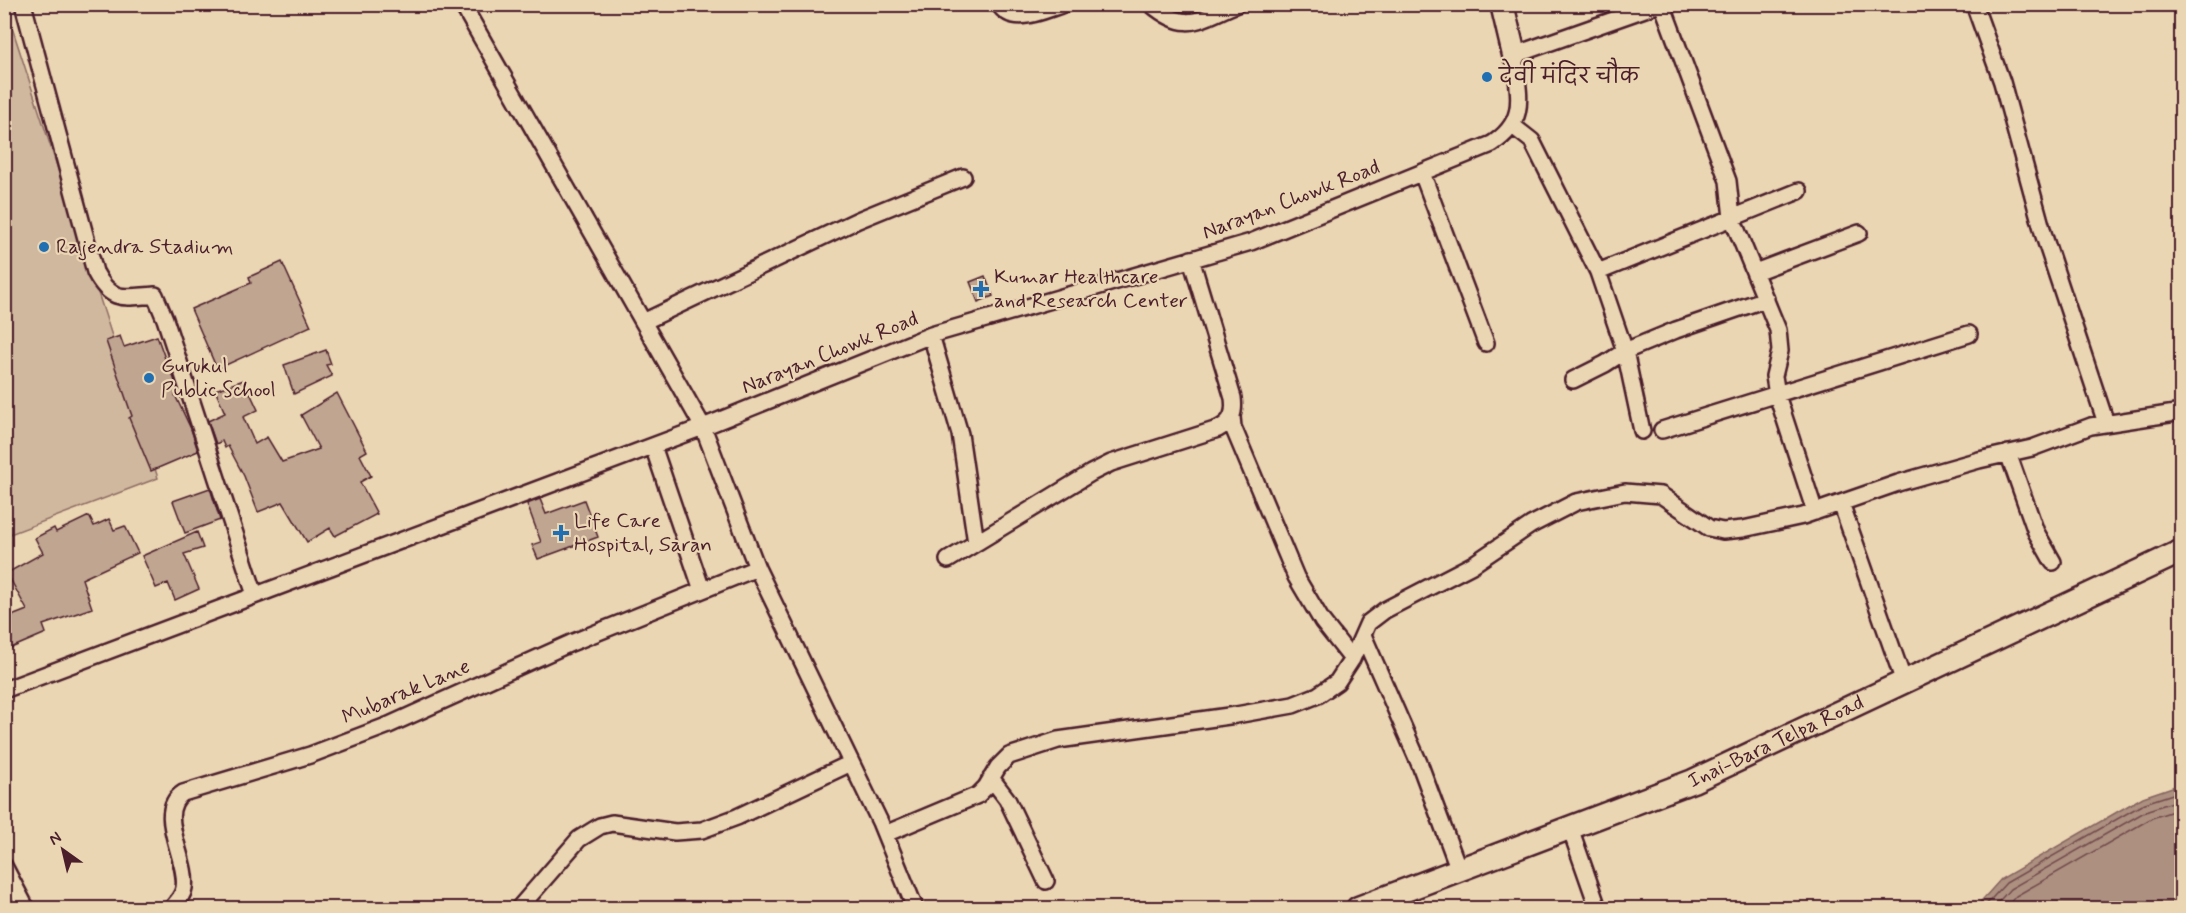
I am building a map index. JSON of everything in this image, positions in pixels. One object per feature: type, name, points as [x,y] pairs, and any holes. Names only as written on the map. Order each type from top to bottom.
[{"type":"street","points":[[23,4],[95,272],[101,282],[115,295],[129,299],[155,295],[165,319],[255,595]]},
{"type":"street","points":[[462,4],[704,427],[757,568],[885,834],[915,909]]},
{"type":"street","points":[[999,4],[1007,14],[1014,16],[1024,16],[1064,4]]},
{"type":"street","points":[[1150,4],[1167,18],[1183,22],[1196,21],[1237,4]]},
{"type":"street","points":[[1502,4],[1514,55],[1518,99],[1518,114],[1513,126],[1532,141],[1598,272],[1625,351],[1642,430]]},
{"type":"street","points":[[1514,55],[1661,4],[1728,181],[1732,218],[1778,330],[1780,351],[1774,376],[1777,395],[1815,512]]},
{"type":"street","points":[[1974,4],[2002,82],[2044,236],[2106,423]]},
{"type":"street","name":"Narayan Chowk Road","points":[[4,690],[704,427],[931,335],[1251,242],[1492,144],[1513,126]]},
{"type":"street","points":[[1422,173],[1486,343]]},
{"type":"street","points":[[644,322],[848,225],[963,177]]},
{"type":"street","points":[[1598,272],[1799,192]]},
{"type":"street","points":[[1755,272],[1859,233]]},
{"type":"street","points":[[1191,260],[1233,398],[1233,427],[1296,577],[1322,621],[1352,659]]},
{"type":"street","points":[[1573,380],[1625,351],[1676,330],[1766,299]]},
{"type":"street","points":[[1662,430],[1969,334]]},
{"type":"street","points":[[931,335],[960,434],[976,543]]},
{"type":"street","points":[[885,834],[978,795],[1009,756],[1058,740],[1148,729],[1293,705],[1318,695],[1337,682],[1352,659],[1368,623],[1385,610],[1472,565],[1531,525],[1576,502],[1625,492],[1661,495],[1709,528],[1723,531],[1743,529],[1815,512],[1898,483],[2032,448],[2091,426],[2181,412]]},
{"type":"street","points":[[948,560],[1091,473],[1111,463],[1218,429],[1226,425],[1233,417]]},
{"type":"street","points":[[653,446],[702,590]]},
{"type":"street","points":[[2008,453],[2036,532],[2053,562]]},
{"type":"street","points":[[1841,503],[1904,682]]},
{"type":"street","name":"Inai-Bara Telpa Road","points":[[1358,909],[1693,781],[2181,551]]},
{"type":"street","name":"Mubarak Lane","points":[[172,909],[182,895],[185,875],[171,812],[174,800],[183,793],[310,755],[388,725],[571,643],[757,568]]},
{"type":"street","points":[[1363,635],[1420,765],[1459,870]]},
{"type":"street","points":[[519,909],[579,839],[600,825],[612,823],[675,832],[702,830],[737,817],[851,763]]},
{"type":"street","points":[[991,778],[1007,799],[1046,881]]},
{"type":"street","points":[[1570,828],[1598,909]]},
{"type":"street","points":[[4,866],[26,909]]},
{"type":"shaded area","name":"Rajendra Stadium","points":[[8,15],[158,478],[5,536],[4,16]]},
{"type":"water","points":[[2181,784],[2181,908],[1975,908],[2001,879],[2143,797]]},
{"type":"building","points":[[282,262],[311,326],[217,369],[191,309],[251,283],[249,277]]},
{"type":"building","points":[[985,276],[993,296],[978,302],[970,282]]},
{"type":"building","points":[[120,336],[124,347],[157,336],[179,394],[175,395],[191,429],[198,451],[151,471],[129,418],[132,416],[106,341]]},
{"type":"building","points":[[326,350],[331,364],[326,365],[332,376],[294,394],[284,365]]},
{"type":"building","points":[[244,380],[258,410],[243,417],[255,444],[267,437],[282,462],[319,449],[301,415],[337,393],[367,451],[360,455],[371,476],[360,482],[377,514],[335,536],[330,528],[307,542],[283,502],[258,512],[244,476],[228,446],[225,448],[222,441],[216,444],[208,421],[225,413],[215,390]]},
{"type":"building","points":[[210,488],[220,520],[185,533],[173,501]]},
{"type":"building","points":[[540,499],[546,514],[584,500],[598,537],[538,559],[532,545],[541,542],[527,504]]},
{"type":"building","points":[[89,516],[94,526],[109,519],[114,530],[125,526],[138,553],[82,579],[92,608],[43,625],[46,633],[4,651],[4,619],[27,610],[7,573],[43,553],[35,538],[54,528],[56,532]]},
{"type":"building","points":[[197,532],[203,548],[184,554],[199,589],[175,600],[168,583],[156,588],[142,556]]},
{"type":"place","name":"देवी मंदिर चौक","points":[[1487,77]]},
{"type":"place","name":"Rajendra Stadium","points":[[44,247]]},
{"type":"place","name":"Kumar Healthcare and Research Center","points":[[981,289]]},
{"type":"place","name":"Gurukul Public School","points":[[149,378]]},
{"type":"place","name":"Life Care Hospital, Saran","points":[[561,533]]}]
